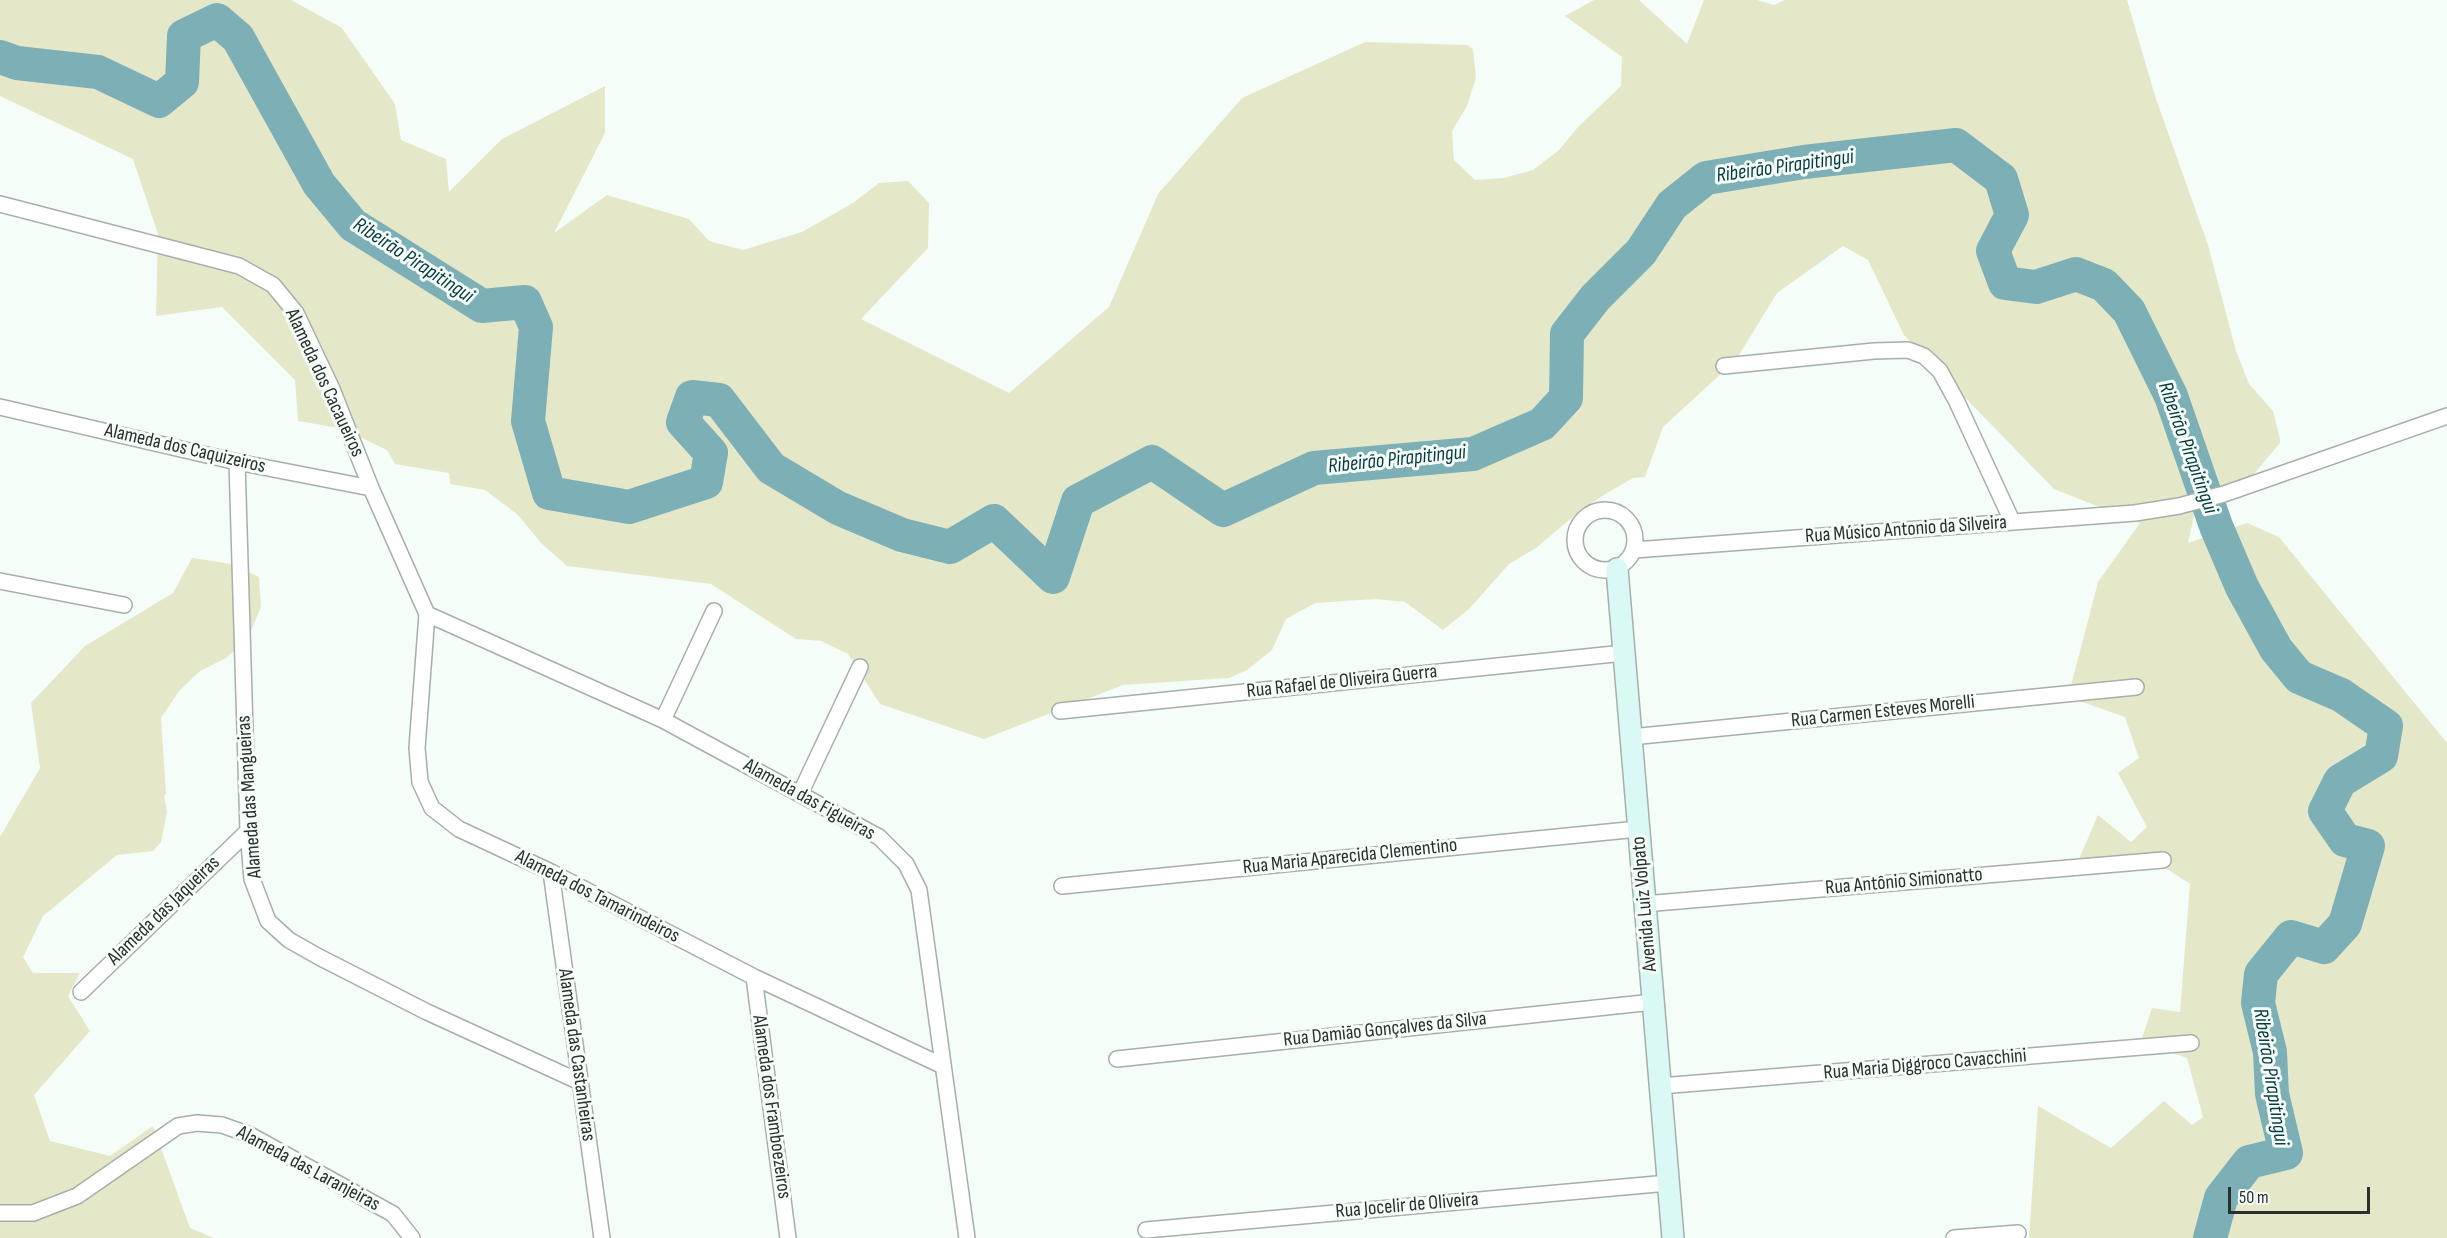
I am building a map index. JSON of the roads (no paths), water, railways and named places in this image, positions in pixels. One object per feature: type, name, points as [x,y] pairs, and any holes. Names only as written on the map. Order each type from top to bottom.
[{"type":"street","name":"Alameda dos Cacaueiros","points":[[0,204],[238,266],[273,285],[296,313],[332,389],[371,488],[427,614]]},
{"type":"street","points":[[1724,366],[1874,351],[1908,350],[1924,356],[1940,371],[1957,402],[2012,521]]},
{"type":"street","name":"Alameda dos Caquizeiros","points":[[0,407],[237,462],[371,488]]},
{"type":"street","name":"Rua Músico Antonio da Silveira","points":[[1634,550],[2135,513],[2179,506],[2224,494],[2447,416]]},
{"type":"street","name":"Alameda das Mangueiras","points":[[237,462],[248,831],[252,879],[268,921],[290,940],[427,1012],[580,1082]]},
{"type":"street","points":[[1605,510],[1616,512],[1626,518],[1633,528],[1636,539],[1634,550],[1626,562],[1617,569],[1603,571],[1592,568],[1583,561],[1576,551],[1575,539],[1584,518],[1594,512],[1605,510]]},
{"type":"street","name":"Avenida Luiz Volpato","points":[[1617,569],[1673,1238]]},
{"type":"street","points":[[0,581],[124,604]]},
{"type":"street","points":[[663,720],[714,611]]},
{"type":"street","name":"Alameda das Figueiras","points":[[427,614],[663,720],[879,837],[906,864],[919,890],[967,1238]]},
{"type":"street","name":"Alameda dos Tamarindeiros","points":[[427,614],[417,748],[420,782],[432,808],[459,829],[551,872],[754,977],[943,1066]]},
{"type":"street","name":"Rua Rafael de Oliveira Guerra","points":[[1060,711],[1624,653]]},
{"type":"street","points":[[800,794],[860,667]]},
{"type":"street","name":"Rua Carmen Esteves Morelli","points":[[1631,737],[2136,687]]},
{"type":"street","name":"Rua Maria Aparecida Clementino","points":[[1062,886],[1638,829]]},
{"type":"street","name":"Alameda das Jaqueiras","points":[[81,992],[248,831]]},
{"type":"street","name":"Rua Antônio Simionatto","points":[[1644,904],[2163,860]]},
{"type":"street","name":"Alameda das Castanheiras","points":[[551,872],[602,1238]]},
{"type":"street","name":"Alameda dos Framboezeiros","points":[[754,977],[788,1238]]},
{"type":"street","name":"Rua Damião Gonçalves da Silva","points":[[1117,1059],[1653,1002]]},
{"type":"street","name":"Rua Maria Diggroco Cavacchini","points":[[1660,1086],[2191,1043]]},
{"type":"street","name":"Alameda das Laranjeiras","points":[[0,1213],[33,1213],[77,1196],[178,1126],[222,1125],[250,1135],[393,1214],[412,1238]]},
{"type":"street","name":"Rua Jocelir de Oliveira","points":[[1146,1230],[1668,1183]]},
{"type":"street","points":[[1954,1238],[2018,1233]]},
{"type":"waterway","name":"Ribeirão Pirapitingui","points":[[0,57],[17,63],[98,72],[159,101],[182,82],[184,36],[217,20],[238,38],[319,184],[353,225],[482,306],[525,302],[536,327],[528,421],[549,493],[629,507],[706,482],[711,453],[683,422],[692,397],[719,400],[771,468],[838,508],[902,535],[950,547],[994,521],[1053,577],[1078,501],[1152,462],[1223,510],[1314,468],[1473,454],[1542,424],[1566,398],[1567,334],[1595,298],[1641,252],[1672,205],[1706,178],[1804,162],[1956,145],[2001,179],[2012,215],[1993,251],[2005,283],[2036,287],[2076,274],[2104,285],[2129,311],[2171,396],[2216,526],[2242,587],[2276,649],[2299,677],[2341,695],[2386,726],[2381,756],[2340,781],[2325,811],[2345,840],[2368,846],[2345,924],[2324,947],[2291,937],[2261,974],[2258,1003],[2270,1052],[2272,1094],[2286,1153],[2249,1162],[2221,1198],[2210,1238]]}]
